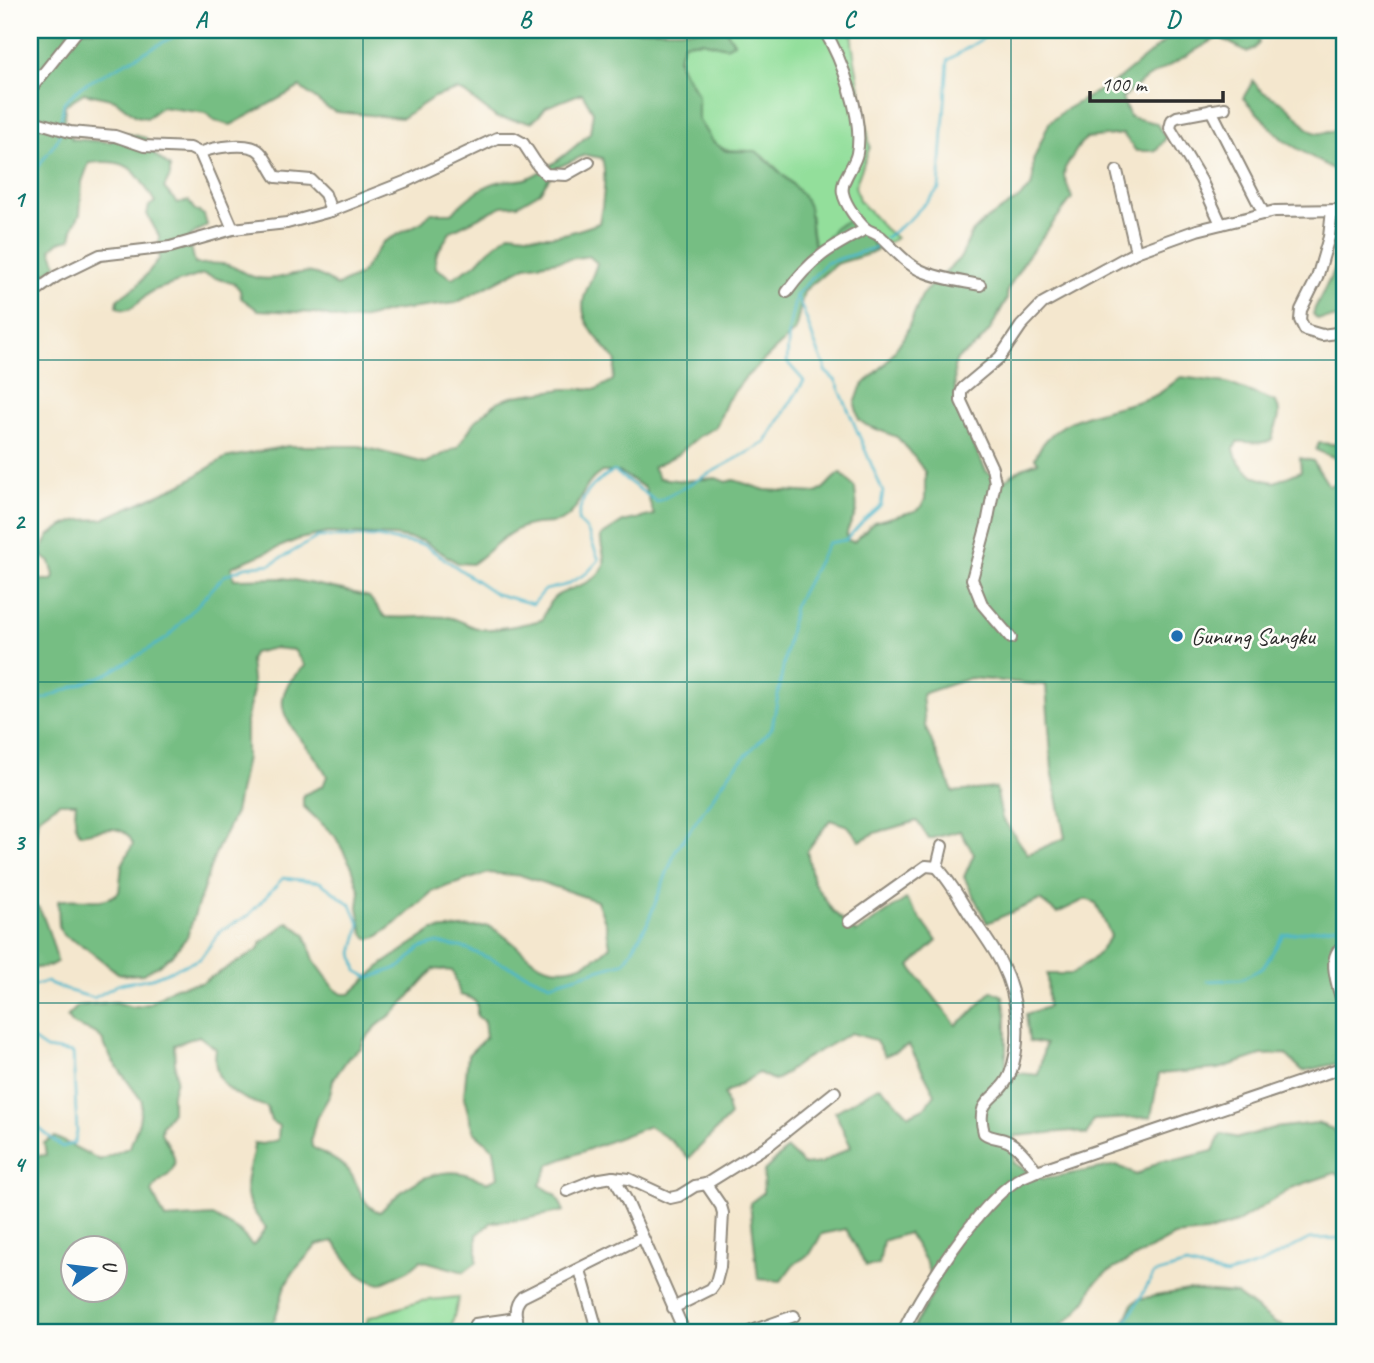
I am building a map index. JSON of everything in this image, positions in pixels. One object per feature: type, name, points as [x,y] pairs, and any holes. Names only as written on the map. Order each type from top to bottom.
[{"type":"street","points":[[30,90],[78,30]]},
{"type":"street","points":[[824,30],[837,50],[851,90],[858,136],[855,161],[845,181],[843,194],[866,229],[879,235],[918,269],[980,285]]},
{"type":"street","points":[[1221,224],[1201,180],[1170,128],[1172,120],[1177,117],[1225,108]]},
{"type":"street","points":[[1211,110],[1264,214]]},
{"type":"street","points":[[30,120],[70,132],[115,136],[144,146],[190,148],[200,153],[233,229]]},
{"type":"street","points":[[30,295],[57,276],[100,255],[170,247],[233,229],[287,223],[331,211],[407,181],[497,138],[514,138],[523,143],[546,174],[566,175],[589,162]]},
{"type":"street","points":[[200,153],[208,149],[248,145],[258,149],[276,177],[311,180],[325,194],[331,211]]},
{"type":"street","points":[[1117,171],[1136,252]]},
{"type":"street","points":[[1011,638],[982,604],[972,579],[995,482],[992,468],[961,401],[961,393],[1000,357],[1021,326],[1043,303],[1136,252],[1169,238],[1289,209],[1338,211],[1317,278],[1301,310],[1300,320],[1305,330],[1314,334],[1344,332]]},
{"type":"street","points":[[788,292],[802,271],[818,256],[866,229]]},
{"type":"street","points":[[942,846],[937,867],[1002,965],[1015,1006],[1019,1036],[1016,1057],[1008,1078],[985,1105],[980,1118],[984,1133],[991,1138],[1008,1141],[1037,1171]]},
{"type":"street","points":[[849,922],[926,866],[937,867]]},
{"type":"street","points":[[1344,946],[1337,950],[1334,960],[1344,1009]]},
{"type":"street","points":[[902,1333],[929,1285],[992,1202],[1017,1180],[1344,1067]]},
{"type":"street","points":[[567,1191],[594,1180],[612,1177],[629,1179],[670,1198],[678,1196],[695,1186],[706,1184],[770,1144],[835,1092]]},
{"type":"street","points":[[612,1177],[626,1199],[685,1333]]},
{"type":"street","points":[[673,1308],[711,1289],[719,1275],[722,1206],[706,1184]]},
{"type":"street","points":[[521,1333],[515,1311],[522,1297],[642,1237]]},
{"type":"street","points":[[580,1270],[598,1333]]},
{"type":"street","points":[[746,1333],[769,1329],[794,1315]]},
{"type":"street","points":[[475,1324],[517,1318]]},
{"type":"green space","points":[[42,30],[726,30],[734,43],[726,47],[702,41],[684,43],[678,58],[698,95],[698,119],[712,141],[726,151],[756,151],[786,178],[809,207],[815,245],[824,243],[835,227],[849,220],[871,240],[876,250],[836,264],[804,291],[795,331],[745,378],[727,401],[716,427],[698,437],[677,455],[653,467],[659,478],[684,481],[716,478],[726,482],[734,480],[765,490],[816,493],[841,473],[855,488],[857,509],[847,536],[847,540],[854,542],[874,522],[915,511],[922,506],[925,499],[925,472],[909,450],[897,437],[859,420],[855,404],[861,387],[885,364],[905,335],[923,293],[961,257],[971,234],[1031,187],[1033,161],[1049,123],[1063,111],[1119,79],[1165,41],[1184,30],[1257,30],[1259,43],[1254,49],[1247,52],[1219,37],[1144,80],[1122,98],[1130,117],[1156,123],[1166,138],[1156,151],[1136,151],[1123,134],[1087,138],[1081,143],[1065,168],[1064,176],[1072,198],[1025,260],[1007,291],[1007,299],[990,330],[978,344],[957,359],[954,367],[955,390],[962,420],[986,471],[1003,481],[1022,468],[1038,462],[1035,458],[1044,442],[1056,430],[1087,415],[1154,396],[1181,377],[1227,383],[1276,402],[1279,417],[1272,440],[1260,443],[1237,442],[1234,449],[1239,462],[1255,476],[1275,482],[1301,471],[1300,458],[1313,461],[1329,486],[1344,479],[1344,1062],[1303,1071],[1285,1054],[1261,1055],[1219,1069],[1159,1074],[1151,1117],[1093,1120],[1087,1135],[1072,1131],[1015,1136],[1013,1163],[1043,1179],[1117,1165],[1136,1175],[1162,1160],[1176,1160],[1213,1151],[1221,1134],[1238,1138],[1274,1128],[1317,1123],[1333,1129],[1344,1140],[1344,1178],[1335,1173],[1294,1187],[1236,1223],[1206,1233],[1174,1236],[1106,1273],[1094,1284],[1087,1299],[1075,1314],[1051,1333],[910,1333],[935,1290],[925,1260],[908,1233],[883,1241],[879,1265],[866,1266],[846,1229],[822,1234],[810,1254],[793,1265],[781,1281],[758,1279],[750,1203],[763,1193],[764,1171],[787,1149],[804,1165],[821,1163],[851,1147],[835,1112],[880,1086],[909,1115],[924,1108],[935,1094],[909,1045],[885,1056],[875,1040],[851,1033],[803,1060],[775,1081],[759,1073],[724,1094],[730,1116],[689,1158],[670,1140],[649,1126],[550,1164],[540,1185],[556,1195],[564,1211],[520,1220],[492,1222],[477,1235],[477,1262],[464,1272],[421,1260],[408,1271],[380,1284],[358,1273],[333,1241],[317,1245],[294,1271],[285,1286],[275,1319],[266,1333],[30,1333],[30,1157],[46,1155],[44,1143],[55,1137],[100,1160],[130,1147],[139,1122],[142,1101],[112,1060],[101,1038],[72,1024],[67,1017],[78,1006],[116,1002],[132,1007],[148,1004],[175,987],[201,983],[258,950],[262,942],[288,922],[305,934],[314,960],[335,989],[342,994],[350,994],[383,964],[433,930],[488,926],[542,965],[562,969],[592,960],[610,946],[606,924],[597,901],[523,876],[488,873],[433,891],[377,937],[369,939],[363,934],[358,907],[360,892],[352,867],[335,836],[303,806],[303,795],[323,786],[327,776],[289,723],[284,710],[283,696],[290,682],[305,666],[294,650],[274,648],[253,653],[250,660],[253,690],[246,722],[246,757],[235,813],[215,854],[187,937],[172,955],[159,965],[143,974],[126,975],[118,973],[85,947],[63,935],[59,927],[58,901],[104,899],[119,892],[122,865],[133,844],[124,832],[118,829],[81,834],[76,823],[76,803],[59,803],[38,818],[30,855],[30,580],[53,580],[50,562],[43,557],[42,549],[50,535],[79,520],[103,519],[184,483],[225,458],[288,446],[359,446],[425,463],[458,447],[475,421],[499,401],[564,389],[597,389],[613,380],[616,361],[592,330],[584,314],[585,294],[597,263],[589,256],[526,266],[456,303],[392,311],[361,319],[345,320],[314,313],[258,310],[241,298],[240,290],[235,284],[203,274],[152,291],[132,308],[124,310],[117,307],[118,299],[138,285],[159,259],[159,236],[147,214],[149,206],[155,202],[130,168],[114,162],[89,163],[82,182],[80,214],[71,239],[59,242],[51,249],[57,265],[30,286],[30,33]],"holes":[[[300,87],[336,112],[402,118],[434,97],[457,90],[465,93],[497,118],[531,122],[546,107],[582,93],[593,112],[590,133],[553,164],[525,179],[502,181],[481,189],[452,213],[431,213],[422,222],[383,242],[360,275],[336,286],[325,278],[306,272],[269,279],[249,276],[225,264],[195,264],[189,237],[207,225],[204,215],[194,209],[189,201],[177,203],[164,188],[170,176],[170,167],[154,154],[146,138],[121,132],[110,142],[72,139],[65,124],[65,105],[84,93],[115,100],[136,116],[147,118],[161,107],[206,113],[215,121],[231,125]],[[585,155],[602,158],[604,182],[599,223],[555,236],[510,233],[477,263],[452,278],[436,268],[437,253],[451,231],[502,206],[518,205],[540,192],[556,168]],[[602,472],[619,472],[645,488],[654,515],[623,522],[601,536],[605,560],[599,574],[553,598],[542,620],[483,629],[446,617],[385,617],[369,597],[343,590],[284,578],[234,579],[231,567],[299,539],[328,533],[394,536],[423,541],[458,563],[472,564],[513,531],[566,518],[595,477]],[[970,678],[1046,685],[1052,770],[1065,838],[1028,854],[1002,818],[996,788],[953,792],[925,726],[922,694]],[[830,820],[848,826],[860,841],[875,833],[917,821],[929,839],[960,831],[974,854],[964,877],[987,923],[1040,900],[1057,913],[1086,899],[1096,903],[1111,936],[1095,957],[1072,974],[1047,974],[1048,1007],[1026,1014],[1029,1041],[1045,1044],[1038,1075],[1006,1072],[1006,1015],[1003,996],[992,991],[956,1025],[910,966],[937,941],[906,899],[856,933],[832,910],[813,881],[807,851]],[[434,969],[453,971],[460,995],[471,998],[477,1004],[477,1016],[484,1021],[486,1037],[468,1055],[464,1097],[474,1132],[494,1149],[498,1177],[487,1182],[461,1173],[449,1172],[427,1177],[406,1189],[380,1212],[364,1200],[347,1169],[312,1147],[311,1139],[316,1119],[330,1095],[333,1080],[349,1057],[361,1048],[364,1040],[396,1011]],[[199,1036],[216,1049],[217,1073],[222,1081],[237,1094],[267,1107],[271,1121],[279,1126],[278,1140],[254,1143],[246,1192],[253,1211],[266,1228],[253,1246],[239,1231],[213,1216],[165,1219],[152,1192],[174,1165],[173,1154],[161,1133],[162,1125],[172,1112],[172,1094],[176,1079],[174,1045]]]},
{"type":"green space","points":[[726,30],[844,30],[853,36],[870,147],[855,186],[859,200],[896,238],[876,250],[871,240],[835,227],[825,243],[815,245],[807,203],[792,184],[756,153],[724,149],[710,139],[698,118],[697,94],[680,64],[680,52],[683,43],[702,41],[726,47],[734,42]]},
{"type":"green space","points":[[1253,81],[1264,93],[1284,104],[1315,132],[1332,131],[1344,126],[1344,176],[1283,140],[1243,98]]},
{"type":"green space","points":[[1344,251],[1344,320],[1317,319],[1313,314],[1315,308]]},
{"type":"green space","points":[[1319,443],[1344,445],[1344,475],[1338,459],[1316,450]]},
{"type":"green space","points":[[30,906],[38,907],[40,911],[57,962],[30,969]]},
{"type":"green space","points":[[1188,1290],[1236,1294],[1275,1323],[1314,1333],[1120,1333],[1133,1303],[1139,1299]]},
{"type":"green space","points":[[459,1297],[451,1328],[456,1333],[434,1333],[420,1329],[365,1330],[368,1318],[421,1301]]},
{"type":"waterway","points":[[60,124],[64,102],[82,86],[180,33],[218,30]]},
{"type":"waterway","points":[[885,238],[909,220],[939,189],[948,60],[990,34],[990,30]]},
{"type":"waterway","points":[[30,178],[58,139],[60,131]]},
{"type":"waterway","points":[[30,704],[107,674],[167,638],[224,576],[245,567],[271,564],[318,537],[375,537],[424,545],[496,594],[533,604],[545,590],[566,585],[587,573],[599,560],[587,530],[578,521],[585,497],[594,485],[607,475],[614,471],[657,502],[765,443],[804,381],[787,362],[789,329],[796,295],[826,263],[874,248],[880,243]]},
{"type":"waterway","points":[[30,986],[47,982],[94,998],[119,984],[152,978],[200,959],[221,930],[248,916],[283,878],[320,882],[351,905],[360,925],[353,953],[357,971],[370,978],[402,966],[420,948],[438,943],[465,948],[550,984],[625,962],[647,924],[676,850],[732,770],[772,728],[794,607],[828,543],[846,540],[881,505],[883,492],[836,381],[825,371],[796,295]]},
{"type":"waterway","points":[[1207,981],[1241,979],[1263,968],[1283,935],[1344,925]]},
{"type":"waterway","points":[[30,1038],[46,1049],[73,1053],[77,1132],[74,1143],[62,1147],[30,1121]]},
{"type":"waterway","points":[[1120,1333],[1154,1274],[1186,1265],[1226,1275],[1261,1264],[1309,1239],[1344,1238]]},
{"type":"place","name":"Gunung Sangku","points":[[1177,636]]}]
